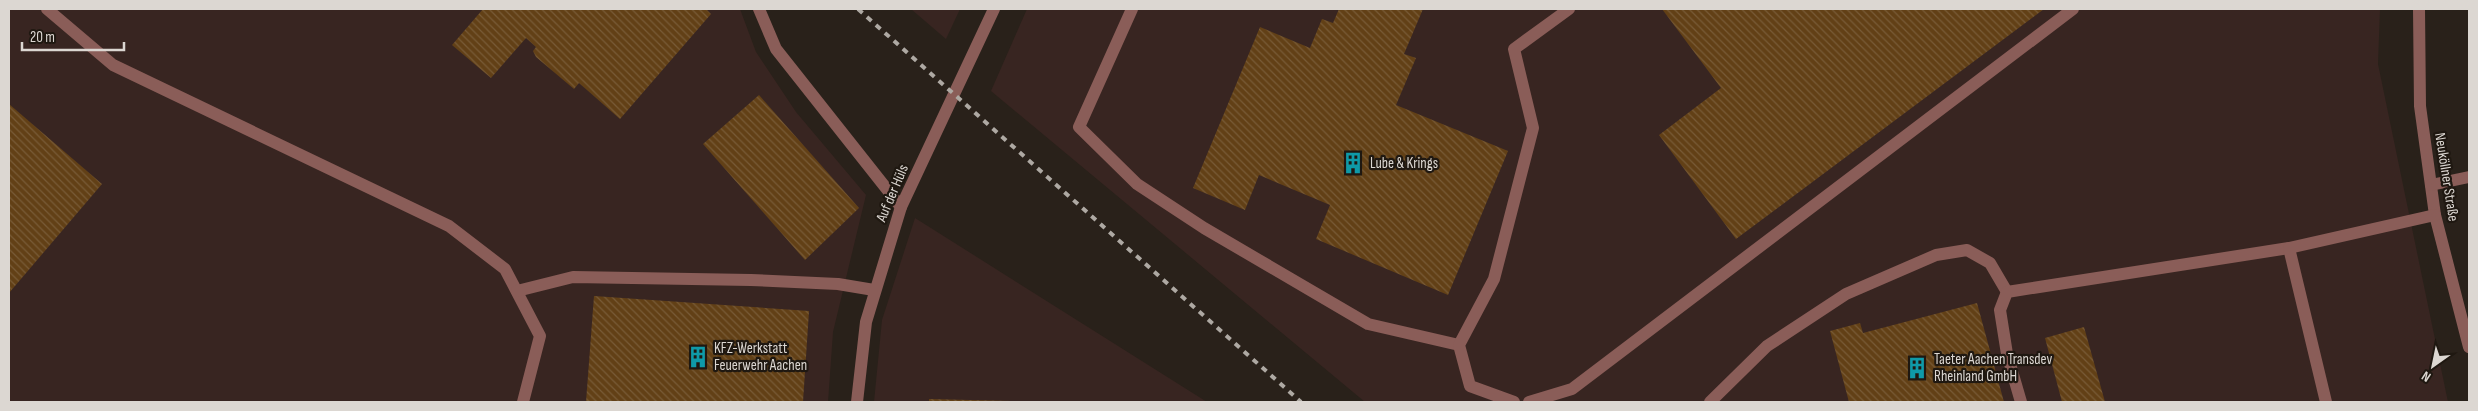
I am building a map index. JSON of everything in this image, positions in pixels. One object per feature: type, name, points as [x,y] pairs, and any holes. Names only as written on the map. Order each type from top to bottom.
[{"type":"street","points":[[47,9],[113,64],[449,226],[505,269],[540,336],[523,402]]},
{"type":"street","points":[[759,9],[776,49],[901,207]]},
{"type":"street","name":"Auf der Hüls","points":[[857,402],[866,322],[874,290],[901,207],[994,9]]},
{"type":"street","points":[[1132,9],[1079,127],[1138,184],[1204,228],[1368,324],[1459,346]]},
{"type":"street","points":[[1514,402],[1470,386],[1459,346],[1494,279],[1533,128],[1514,49],[1569,9]]},
{"type":"street","points":[[1529,402],[1572,389],[2073,9]]},
{"type":"street","name":"Neuköllner Straße","points":[[2419,9],[2420,106],[2435,215],[2469,347]]},
{"type":"street","points":[[2432,185],[2469,177]]},
{"type":"street","points":[[2007,292],[2289,248],[2435,215]]},
{"type":"street","points":[[2289,248],[2326,402]]},
{"type":"street","points":[[1710,402],[1766,346],[1846,294],[1936,255],[1967,250],[1990,262],[2007,292]]},
{"type":"street","points":[[517,291],[573,277],[761,280],[838,284],[874,290]]},
{"type":"street","points":[[2007,292],[2000,310],[2007,354],[2021,402]]},
{"type":"shaded area","points":[[9,9],[740,9],[756,52],[796,112],[866,195],[833,332],[828,402],[9,402]]},
{"type":"shaded area","points":[[911,9],[960,9],[946,39]]},
{"type":"shaded area","points":[[1027,9],[2380,9],[2378,64],[2448,402],[1365,402],[991,91]]},
{"type":"shaded area","points":[[915,218],[1207,402],[874,402],[882,320]]},
{"type":"building","points":[[483,9],[706,9],[711,14],[620,119],[579,83],[574,89],[536,57],[533,51],[536,47],[526,38],[491,78],[452,45]]},
{"type":"building","name":"Lube & Krings","points":[[1339,9],[1423,9],[1404,54],[1416,58],[1396,105],[1508,151],[1448,295],[1316,239],[1330,205],[1259,175],[1245,210],[1193,188],[1260,27],[1310,48],[1322,19],[1333,23]]},
{"type":"building","points":[[1662,9],[2044,9],[1736,239],[1659,135],[1721,88]]},
{"type":"building","points":[[759,95],[859,208],[805,260],[703,144]]},
{"type":"building","points":[[9,104],[102,184],[9,293]]},
{"type":"building","name":"KFZ-Werkstatt Feuerwehr Aachen","points":[[594,296],[809,311],[803,402],[586,402]]},
{"type":"building","name":"Taeter Aachen Transdev Rheinland GmbH","points":[[1977,303],[2004,402],[1849,402],[1830,331],[1860,323],[1863,333]]},
{"type":"building","name":"Taeter Aachen Transdev Rheinland GmbH","points":[[2084,327],[2105,402],[2062,402],[2045,338]]},
{"type":"building","points":[[929,399],[1011,401],[1011,402],[929,402]]},
{"type":"railway","points":[[858,9],[1301,402]]},
{"type":"place","name":"Lube & Krings","points":[[1353,163]]},
{"type":"place","name":"KFZ-Werkstatt Feuerwehr Aachen","points":[[698,357]]},
{"type":"place","name":"Taeter Aachen Transdev Rheinland GmbH","points":[[1917,368]]}]
